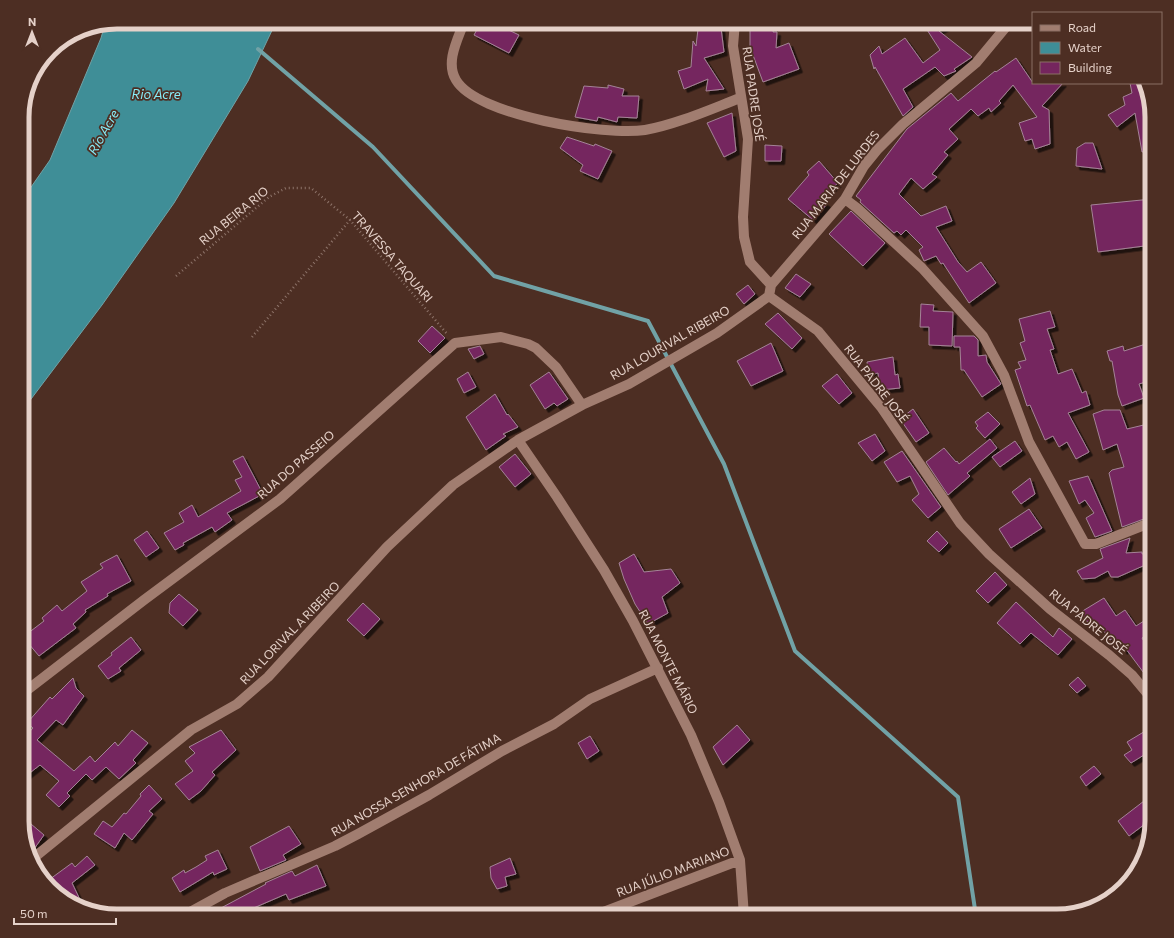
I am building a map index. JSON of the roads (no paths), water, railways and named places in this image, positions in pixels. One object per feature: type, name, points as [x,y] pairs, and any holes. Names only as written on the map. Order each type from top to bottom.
[{"type":"street","points":[[461,29],[454,48],[453,73],[456,80],[474,97],[526,116],[565,124],[620,132],[646,130],[740,98]]},
{"type":"street","name":"RUA PADRE JOSÉ","points":[[734,29],[733,46],[740,98],[748,139],[743,217],[744,237],[750,262],[771,285]]},
{"type":"street","name":"RUA MARIA DE LURDES","points":[[771,285],[845,199],[864,166],[877,150],[903,124],[976,63],[1004,29]]},
{"type":"street","points":[[845,199],[857,208],[922,268],[983,336],[1004,375],[1029,442],[1085,544],[1096,544],[1145,525]]},
{"type":"street","points":[[769,296],[771,285]]},
{"type":"street","name":"RUA PADRE JOSÉ","points":[[769,296],[818,332],[880,407],[960,524],[988,554],[1050,609],[1115,660],[1132,675],[1145,691]]},
{"type":"street","name":"RUA LOURIVAL RIBEIRO","points":[[518,440],[582,405],[629,384],[717,333],[769,296]]},
{"type":"street","name":"RUA DO PASSEIO","points":[[29,689],[156,591],[280,499],[455,343],[501,337],[528,344],[536,348],[556,367],[582,405]]},
{"type":"street","name":"RUA MONTE MÁRIO","points":[[518,440],[604,570],[658,668],[691,735],[719,802],[740,860],[744,909]]},
{"type":"street","name":"RUA LORIVAL A RIBEIRO","points":[[36,856],[191,730],[230,709],[243,700],[268,677],[387,547],[435,500],[453,484],[518,440]]},
{"type":"street","name":"RUA NOSSA SENHORA DE FÁTIMA","points":[[196,909],[225,893],[335,846],[429,795],[502,751],[554,724],[590,699],[658,668]]},
{"type":"street","name":"RUA JÚLIO MARIANO","points":[[611,909],[740,860]]},
{"type":"water","name":"Rio Acre","points":[[117,29],[273,29],[248,81],[174,203],[102,305],[29,402],[29,190],[50,160],[103,30]]},
{"type":"waterway","points":[[258,49],[373,147],[494,276],[648,321],[724,464],[795,651],[958,797],[975,909]]},
{"type":"water label","name":"Río Acre","points":[[103,132]]}]
